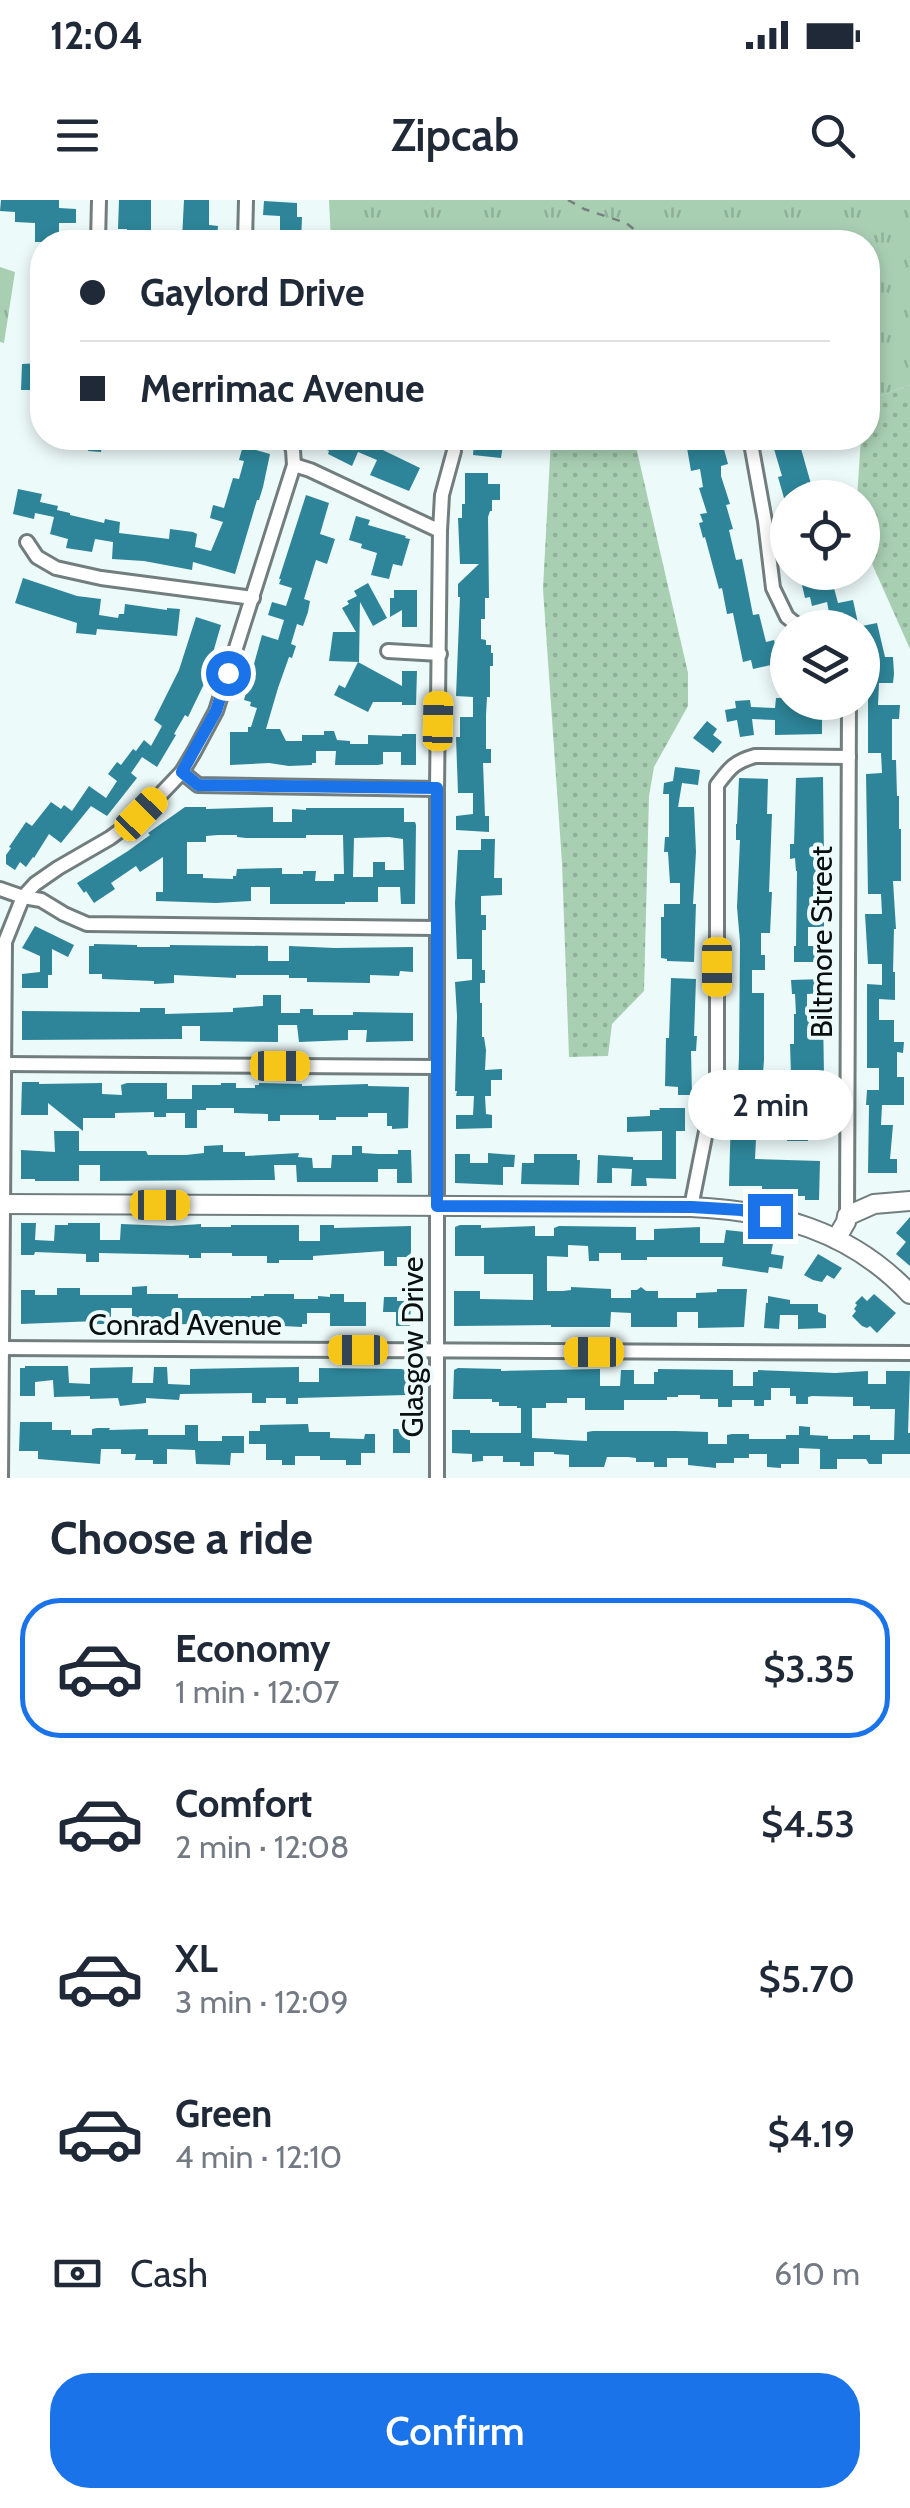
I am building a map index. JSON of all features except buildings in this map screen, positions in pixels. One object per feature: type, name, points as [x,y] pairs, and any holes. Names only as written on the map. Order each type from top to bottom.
[{"type":"street","points":[[98,230],[99,200]]},
{"type":"street","points":[[245,230],[246,200]]},
{"type":"street","points":[[1,1478],[5,942],[23,897],[35,884],[110,838],[141,814],[182,772],[216,711],[294,465],[293,450]]},
{"type":"street","name":"Glasgow Drive","points":[[437,1478],[440,531],[442,495],[454,450]]},
{"type":"street","points":[[752,450],[773,588],[784,610]]},
{"type":"street","points":[[294,465],[440,531]]},
{"type":"street","points":[[27,542],[37,557],[56,568],[101,578],[253,598]]},
{"type":"street","points":[[388,651],[440,654]]},
{"type":"street","name":"Biltmore Street","points":[[836,1239],[846,1222],[849,720]]},
{"type":"street","points":[[692,1207],[717,1076],[718,785],[730,767],[755,756],[850,757]]},
{"type":"street","points":[[182,772],[198,785],[437,788]]},
{"type":"street","points":[[0,888],[40,900],[87,924],[437,928]]},
{"type":"street","points":[[4,1064],[437,1067]]},
{"type":"street","points":[[846,1216],[874,1204],[910,1201]]},
{"type":"street","points":[[1,1204],[741,1210],[796,1222],[836,1239],[883,1268],[910,1294]]},
{"type":"street","name":"Conrad Avenue","points":[[1,1348],[910,1353]]},
{"type":"path","points":[[568,200],[635,230]]},
{"type":"green space","points":[[329,200],[910,200],[910,385],[880,396],[880,230],[330,230]]},
{"type":"green space","points":[[0,267],[15,272],[4,343],[0,342]]},
{"type":"green space","points":[[910,385],[910,649],[880,582],[880,480],[858,480],[860,450],[880,450],[880,396]]},
{"type":"green space","points":[[550,450],[637,450],[688,673],[688,706],[654,767],[649,796],[644,991],[612,1024],[608,1056],[569,1057],[562,863],[543,589]]},
{"type":"route","points":[[228,673],[216,711],[182,772],[198,785],[437,788],[437,1206],[692,1207],[770,1216]]}]
